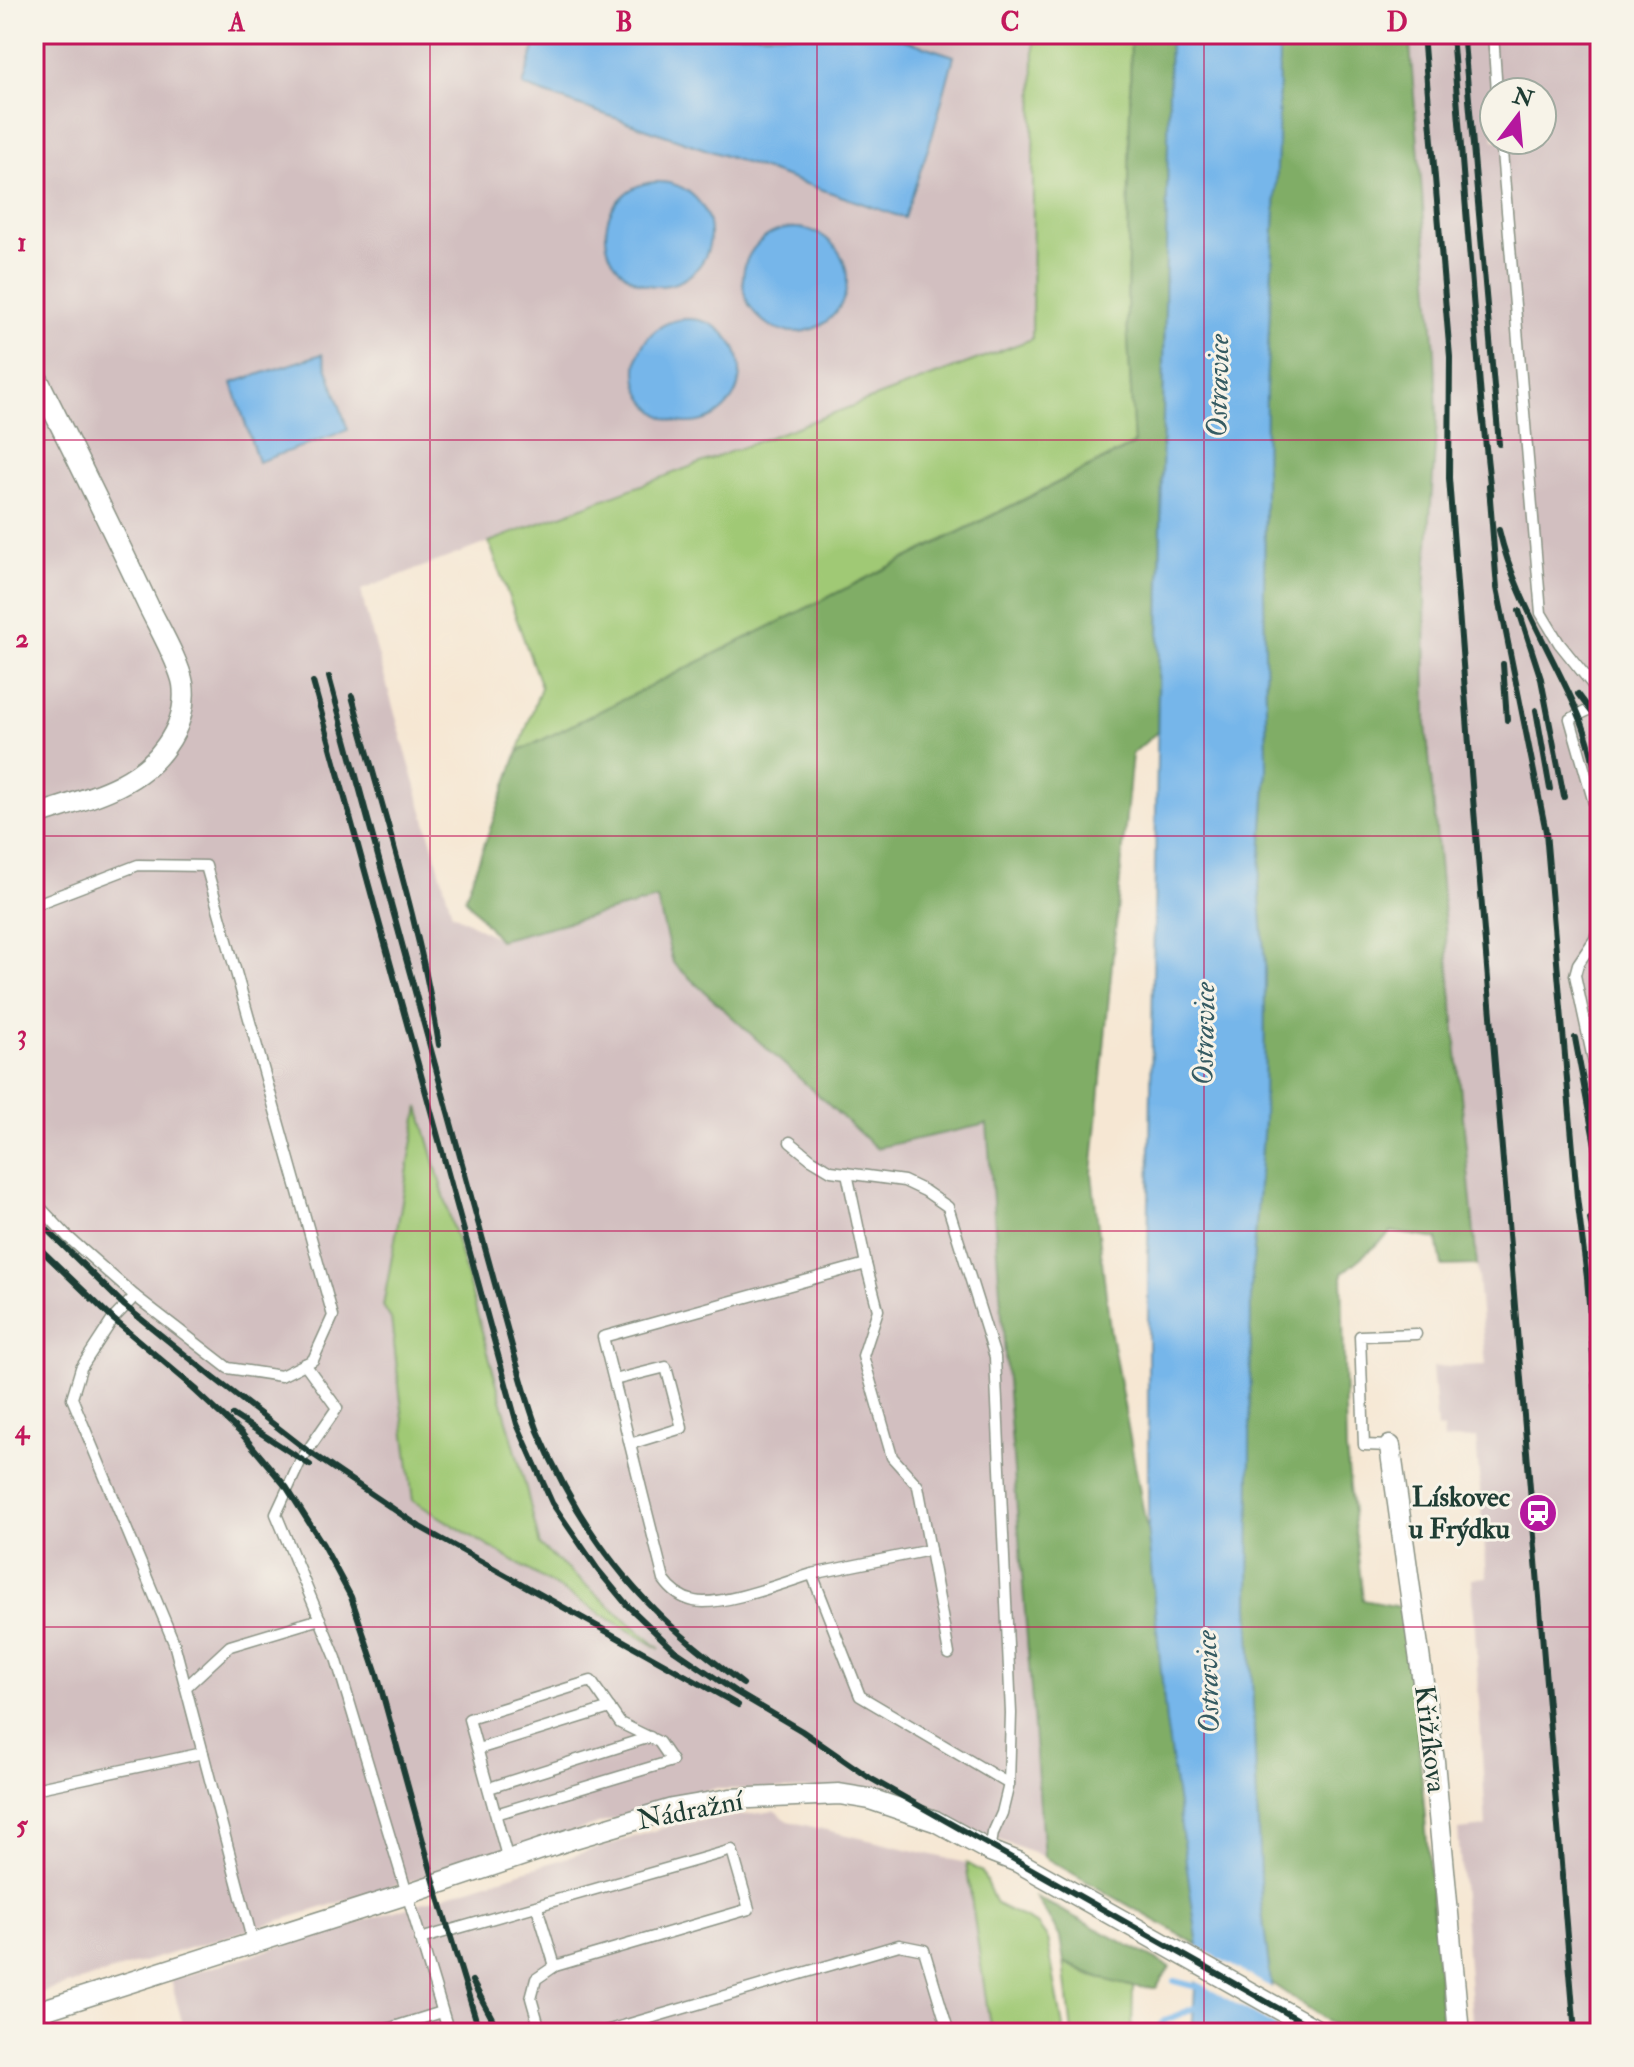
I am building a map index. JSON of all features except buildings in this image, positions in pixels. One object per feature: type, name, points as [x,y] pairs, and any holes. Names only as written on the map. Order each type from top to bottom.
[{"type":"street","points":[[34,372],[180,672],[184,699],[181,716],[165,748],[140,773],[114,787],[34,816]]},
{"type":"street","name":"Křižíkova","points":[[1390,1446],[1434,1761],[1459,2033]]},
{"type":"street","name":"Nádražní","points":[[34,2013],[672,1809],[730,1799],[839,1794],[870,1799],[935,1821],[990,1851],[1018,1862],[1320,2032]]},
{"type":"lane","points":[[1493,34],[1496,76]]},
{"type":"lane","points":[[1502,156],[1541,613],[1559,643],[1600,697],[1589,710],[1570,719],[1600,824]]},
{"type":"lane","points":[[34,905],[138,865],[206,866],[333,1316],[313,1360],[281,1376],[228,1368],[135,1296],[68,1237],[34,1201]]},
{"type":"lane","points":[[1600,921],[1595,939],[1578,964],[1575,975],[1600,1092]]},
{"type":"lane","points":[[790,1142],[831,1171],[904,1181],[948,1207],[995,1357],[1011,1713],[1009,1784],[990,1851]]},
{"type":"lane","points":[[847,1173],[878,1310],[863,1356],[892,1457],[918,1486],[949,1654]]},
{"type":"lane","points":[[866,1264],[603,1337],[664,1580],[672,1592],[694,1601],[720,1601],[812,1574],[930,1550]]},
{"type":"lane","points":[[135,1296],[113,1319],[81,1368],[72,1398],[174,1643],[253,1943]]},
{"type":"lane","points":[[1390,1446],[1364,1445],[1360,1336],[1416,1334]]},
{"type":"lane","points":[[305,1364],[337,1408],[301,1460],[276,1514],[336,1658],[449,2033]]},
{"type":"lane","points":[[614,1380],[666,1367],[682,1428],[630,1444]]},
{"type":"lane","points":[[812,1574],[860,1696],[1009,1784]]},
{"type":"lane","points":[[186,1687],[230,1646],[320,1619]]},
{"type":"lane","points":[[496,1814],[672,1761],[659,1742],[620,1723],[591,1681],[469,1719],[508,1860]]},
{"type":"lane","points":[[478,1749],[610,1708]]},
{"type":"lane","points":[[489,1788],[650,1737]]},
{"type":"lane","points":[[34,1789],[203,1753]]},
{"type":"lane","points":[[420,1939],[732,1850],[749,1909],[555,1966],[536,1979],[531,1998],[541,2033]]},
{"type":"lane","points":[[537,1907],[555,1966]]},
{"type":"lane","points":[[599,2033],[899,1945],[924,1950],[949,2033]]},
{"type":"lane","points":[[375,2033],[442,2012]]},
{"type":"shaded area","points":[[34,34],[1034,34],[1032,339],[361,590],[452,913],[500,940],[658,898],[673,963],[987,1124],[1044,1857],[863,1789],[714,1789],[34,1995]]},
{"type":"shaded area","points":[[1409,34],[1600,34],[1600,2033],[1473,2033],[1458,1830],[1486,1827],[1472,1578],[1487,1577],[1476,1438],[1444,1440],[1443,1429],[1437,1429],[1432,1367],[1486,1365],[1426,724],[1425,588],[1435,352]]},
{"type":"shaded area","points":[[775,1811],[788,1821],[966,1863],[991,2033],[185,2033],[171,1980],[676,1824]]},
{"type":"green space","points":[[1034,34],[1131,34],[1127,321],[1134,444],[518,752],[541,687],[489,542],[1032,339]]},
{"type":"green space","points":[[1131,34],[1170,34],[1157,732],[1132,754],[1092,1174],[1110,1329],[1148,1536],[1166,1722],[1198,1945],[1044,1857],[987,1124],[876,1148],[673,963],[657,899],[499,940],[465,898],[518,752],[1134,445],[1127,321]]},
{"type":"green space","points":[[1279,34],[1409,34],[1435,352],[1437,420],[1425,588],[1426,724],[1477,1265],[1442,1266],[1437,1239],[1392,1232],[1342,1273],[1346,1451],[1363,1600],[1405,1608],[1443,2033],[1346,2033],[1271,1983],[1261,1903],[1249,1607],[1251,1288],[1264,1121],[1265,965],[1259,886],[1267,768],[1264,595],[1266,389],[1278,147]]},
{"type":"green space","points":[[419,1107],[540,1546],[660,1649],[413,1501],[391,1319],[383,1306]]},
{"type":"green space","points":[[966,1863],[982,1872],[996,1904],[1038,1925],[1047,1938],[1064,2033],[991,2033]]},
{"type":"green space","points":[[1036,1897],[1170,1967],[1156,1988],[1144,1988],[1109,1981],[1064,1962],[1060,1937]]},
{"type":"green space","points":[[1064,1962],[1091,1976],[1133,1987],[1132,2033],[1072,2033]]},
{"type":"water","points":[[538,34],[886,34],[954,56],[932,137],[904,218],[523,86]]},
{"type":"water","name":"Ostravice","points":[[1170,34],[1279,34],[1278,147],[1266,389],[1264,595],[1267,768],[1259,886],[1265,965],[1264,1121],[1251,1288],[1249,1607],[1261,1903],[1277,2033],[1192,2033],[1198,1945],[1166,1722],[1148,1536],[1148,1256]]},
{"type":"water","points":[[658,182],[678,186],[695,197],[706,214],[710,234],[706,254],[695,271],[678,282],[658,286],[638,282],[621,271],[610,254],[606,234],[610,214],[621,197],[638,186]]},
{"type":"water","points":[[795,228],[815,232],[832,243],[843,260],[847,280],[843,300],[832,317],[815,328],[795,332],[775,328],[758,317],[747,300],[743,280],[747,260],[758,243],[775,232]]},
{"type":"water","points":[[688,319],[708,323],[725,334],[736,351],[740,371],[736,391],[725,408],[708,419],[688,423],[668,419],[651,408],[640,391],[636,371],[640,351],[651,334],[668,323]]},
{"type":"water","points":[[322,354],[348,430],[258,462],[232,383]]},
{"type":"pier","points":[[1193,1944],[1276,1990],[1280,2029],[1192,1979]]},
{"type":"waterway","points":[[1174,1981],[1201,1988]]},
{"type":"waterway","points":[[1154,2033],[1166,2020],[1199,2006]]},
{"type":"railway","points":[[1423,34],[1450,357],[1449,478],[1473,798],[1575,2033]]},
{"type":"railway","points":[[1452,34],[1491,494]]},
{"type":"railway","points":[[1464,42],[1499,444]]},
{"type":"railway","points":[[1489,486],[1497,588],[1546,832],[1600,1445]]},
{"type":"railway","points":[[1499,530],[1514,578],[1582,723],[1600,798]]},
{"type":"railway","points":[[1519,611],[1541,679],[1564,797]]},
{"type":"railway","points":[[1503,664],[1507,720]]},
{"type":"railway","points":[[329,677],[516,1361],[538,1431],[587,1526],[618,1569],[675,1629],[743,1684]]},
{"type":"railway","points":[[313,682],[517,1424],[552,1503],[598,1570],[627,1605],[674,1650],[870,1778],[1322,2033]]},
{"type":"railway","points":[[1578,694],[1600,723]]},
{"type":"railway","points":[[352,696],[412,913],[439,1045]]},
{"type":"railway","points":[[1536,710],[1550,789]]},
{"type":"railway","points":[[1575,1038],[1600,1172]]},
{"type":"railway","points":[[34,1217],[125,1306],[308,1451],[420,1527],[738,1705]]},
{"type":"railway","points":[[1590,1219],[1600,1270]]},
{"type":"railway","points":[[34,1243],[113,1319],[197,1390]]},
{"type":"railway","points":[[188,1384],[242,1434],[287,1488],[351,1597],[377,1674],[435,1885],[480,2033]]},
{"type":"railway","points":[[233,1415],[310,1465]]},
{"type":"railway","points":[[472,1981],[497,2033]]},
{"type":"place","name":"Lískovec u Frýdku","points":[[1538,1513]]}]
